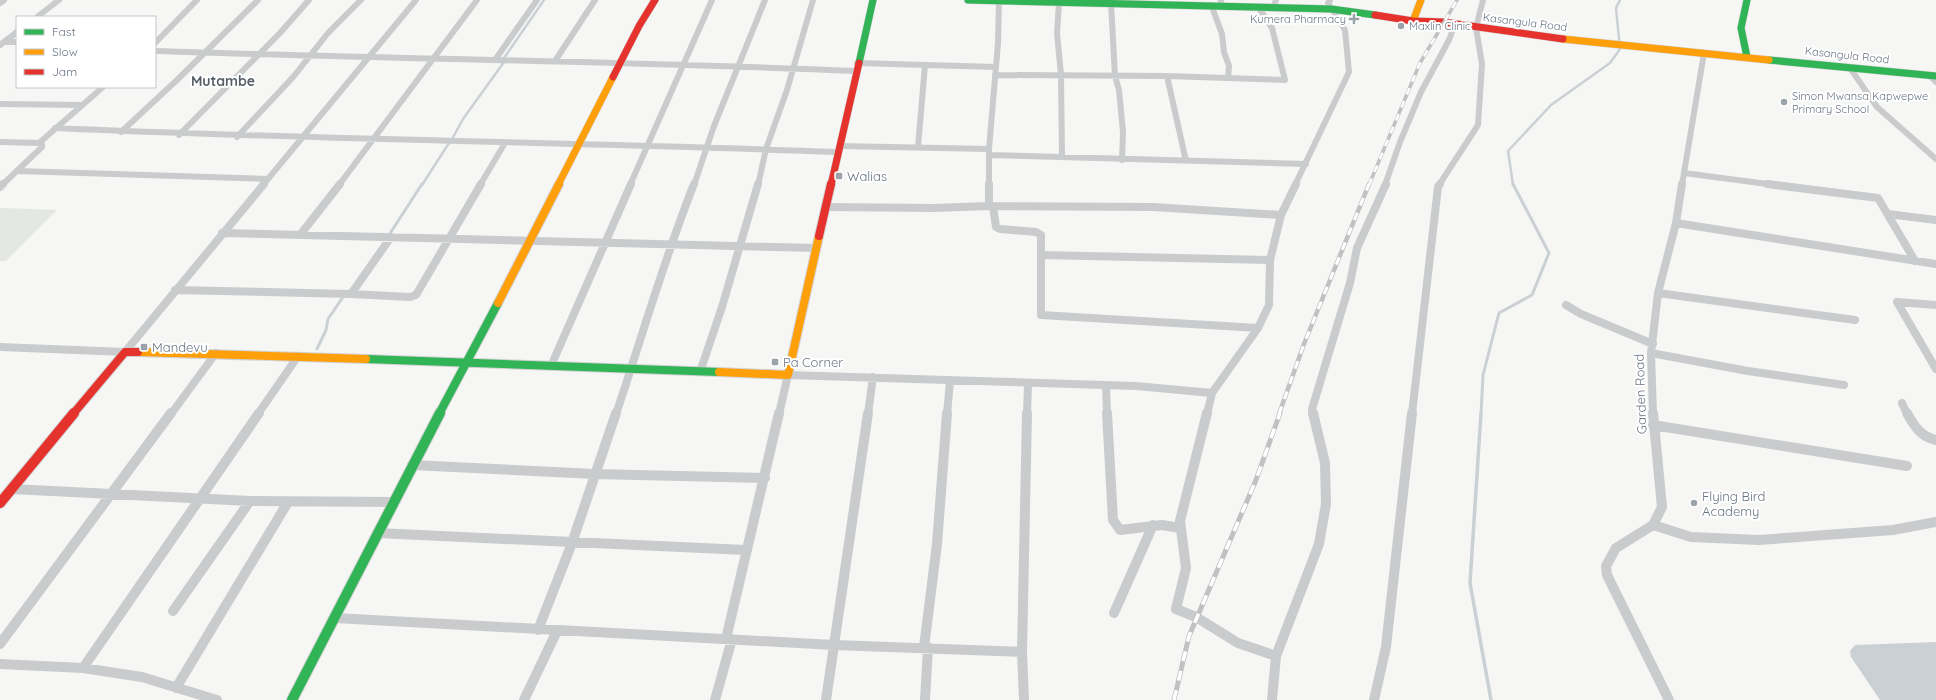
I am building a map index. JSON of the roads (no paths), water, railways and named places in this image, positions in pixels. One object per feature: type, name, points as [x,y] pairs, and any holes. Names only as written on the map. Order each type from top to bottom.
[{"type":"street","points":[[0,3],[4,0]]},
{"type":"street","points":[[38,16],[59,0]]},
{"type":"street","points":[[156,42],[197,0]]},
{"type":"street","points":[[121,132],[167,90],[258,0]]},
{"type":"street","points":[[179,135],[258,55],[309,0]]},
{"type":"street","points":[[237,137],[310,56],[328,33],[361,0]]},
{"type":"street","points":[[0,503],[416,0]]},
{"type":"street","points":[[300,235],[375,139],[477,0]]},
{"type":"street","points":[[495,60],[537,0]]},
{"type":"street","points":[[555,61],[595,0]]},
{"type":"street","points":[[292,700],[393,502],[468,362],[578,145],[622,63],[639,26],[655,0]]},
{"type":"street","points":[[551,366],[646,146],[712,0]]},
{"type":"street","points":[[538,630],[572,543],[659,286],[670,245],[765,0]]},
{"type":"street","points":[[700,372],[763,167],[766,149],[793,68],[813,0]]},
{"type":"street","points":[[715,700],[729,639],[745,550],[764,478],[788,375],[872,0]]},
{"type":"street","name":"Kasangula Road","points":[[968,0],[1059,3],[1094,1],[1111,4],[1218,5],[1259,8],[1275,4],[1331,5],[1413,21],[1443,22],[1476,28],[1634,47],[1747,57],[1934,78]]},
{"type":"street","points":[[1413,21],[1421,0]]},
{"type":"street","points":[[1374,700],[1386,647],[1438,187],[1478,125],[1482,64],[1476,28],[1483,0]]},
{"type":"street","points":[[1747,0],[1741,19],[1740,34],[1747,57]]},
{"type":"street","points":[[999,1],[996,67],[989,152],[991,206],[996,227],[1000,229],[1039,234],[1042,255],[1041,315],[1258,328]]},
{"type":"street","points":[[1059,3],[1057,33],[1061,75],[1062,157]]},
{"type":"street","points":[[1111,4],[1115,76],[1119,90],[1123,132],[1122,160]]},
{"type":"street","points":[[1218,5],[1224,52],[1229,66],[1228,78]]},
{"type":"street","points":[[1276,656],[1238,643],[1196,617],[1176,609],[1186,568],[1185,552],[1180,528],[1212,393],[1233,361],[1258,328],[1269,305],[1270,260],[1281,215],[1348,72],[1345,30],[1331,5]]},
{"type":"street","points":[[995,75],[1167,76],[1285,80],[1272,28],[1259,8]]},
{"type":"street","points":[[1272,700],[1276,656],[1319,544],[1326,504],[1327,483],[1325,463],[1312,409],[1350,283],[1357,248],[1381,194],[1400,142],[1421,92],[1450,40],[1455,24]]},
{"type":"street","points":[[2,43],[16,33]]},
{"type":"street","points":[[2,43],[16,42]]},
{"type":"street","points":[[156,51],[369,58],[434,58],[793,68],[925,65],[996,67]]},
{"type":"street","name":"Garden Road","points":[[1653,525],[1662,507],[1653,424],[1652,348],[1658,293],[1676,223],[1704,53]]},
{"type":"street","points":[[918,147],[925,65]]},
{"type":"street","points":[[1850,68],[1877,107],[1936,159]]},
{"type":"street","points":[[1167,76],[1186,161]]},
{"type":"street","points":[[38,143],[103,88]]},
{"type":"street","points":[[0,104],[82,105]]},
{"type":"street","points":[[55,128],[237,137],[375,139],[578,145],[766,149],[918,147],[1122,160],[1306,164]]},
{"type":"street","points":[[0,142],[42,144],[42,147],[0,187]]},
{"type":"street","points":[[175,290],[351,294],[410,297],[416,295],[505,143]]},
{"type":"street","points":[[18,171],[268,179]]},
{"type":"street","points":[[1684,173],[1878,198],[1915,260]]},
{"type":"street","points":[[825,207],[1153,207],[1281,215]]},
{"type":"street","points":[[1888,214],[1936,220]]},
{"type":"street","points":[[1676,223],[1936,264]]},
{"type":"street","points":[[222,233],[816,248]]},
{"type":"street","points":[[351,294],[390,237]]},
{"type":"street","points":[[1042,255],[1270,260]]},
{"type":"street","points":[[1658,293],[1855,320]]},
{"type":"street","points":[[1936,305],[1897,302],[1936,368]]},
{"type":"street","points":[[1566,305],[1581,314],[1652,348],[1748,371],[1844,385]]},
{"type":"street","points":[[0,347],[468,362],[1106,387],[1136,386],[1212,393]]},
{"type":"street","points":[[0,644],[216,353]]},
{"type":"street","points":[[83,668],[298,356]]},
{"type":"street","points":[[826,700],[873,377]]},
{"type":"street","points":[[925,700],[926,647],[950,381]]},
{"type":"street","points":[[1024,700],[1022,652],[1025,558],[1024,496],[1028,384]]},
{"type":"street","points":[[1106,387],[1113,520],[1120,530],[1153,525],[1180,528]]},
{"type":"street","points":[[1902,403],[1912,424],[1929,439],[1936,440]]},
{"type":"street","points":[[1653,424],[1907,466]]},
{"type":"street","points":[[412,466],[595,474],[764,478]]},
{"type":"street","points":[[12,489],[200,497],[250,501],[393,502]]},
{"type":"street","points":[[173,611],[250,501]]},
{"type":"street","points":[[176,688],[288,502]]},
{"type":"street","points":[[1669,700],[1607,575],[1606,566],[1616,548],[1653,525],[1691,537],[1759,540],[1893,530],[1936,522]]},
{"type":"street","points":[[1114,613],[1153,525]]},
{"type":"street","points":[[377,533],[745,550]]},
{"type":"street","points":[[335,618],[834,645],[926,647],[1022,652]]},
{"type":"street","points":[[524,700],[556,631]]},
{"type":"street","points":[[0,664],[83,668],[142,677],[217,700]]},
{"type":"waterway","points":[[504,58],[544,0]]},
{"type":"waterway","points":[[1513,185],[1508,151],[1551,105],[1610,63],[1620,49],[1616,8],[1620,0]]},
{"type":"waterway","points":[[452,139],[463,119],[504,62]]},
{"type":"waterway","points":[[422,185],[449,143]]},
{"type":"waterway","points":[[389,235],[422,184]]},
{"type":"waterway","points":[[1481,414],[1483,375],[1499,313],[1532,295],[1549,253],[1513,184]]},
{"type":"waterway","points":[[317,349],[326,330],[328,319],[343,297]]},
{"type":"waterway","points":[[1481,413],[1470,583],[1491,700]]},
{"type":"railway","points":[[1369,185],[1420,63],[1457,0]]},
{"type":"railway","points":[[1279,414],[1304,344],[1369,184]]},
{"type":"railway","points":[[1174,700],[1189,636],[1256,480],[1280,413]]},
{"type":"place","name":"Kumera Pharmacy","points":[[1354,19]]},
{"type":"place","name":"Maxlin Clinic","points":[[1401,26]]},
{"type":"place","name":"Simon Mwansa Kapwepwe Primary School","points":[[1784,102]]},
{"type":"place","name":"Walias","points":[[839,176]]},
{"type":"place","name":"Mandevu","points":[[144,347]]},
{"type":"place","name":"Pa Corner","points":[[775,362]]},
{"type":"place","name":"Flying Bird Academy","points":[[1694,503]]},
{"type":"district","name":"Mutambe","points":[[223,81]]}]
